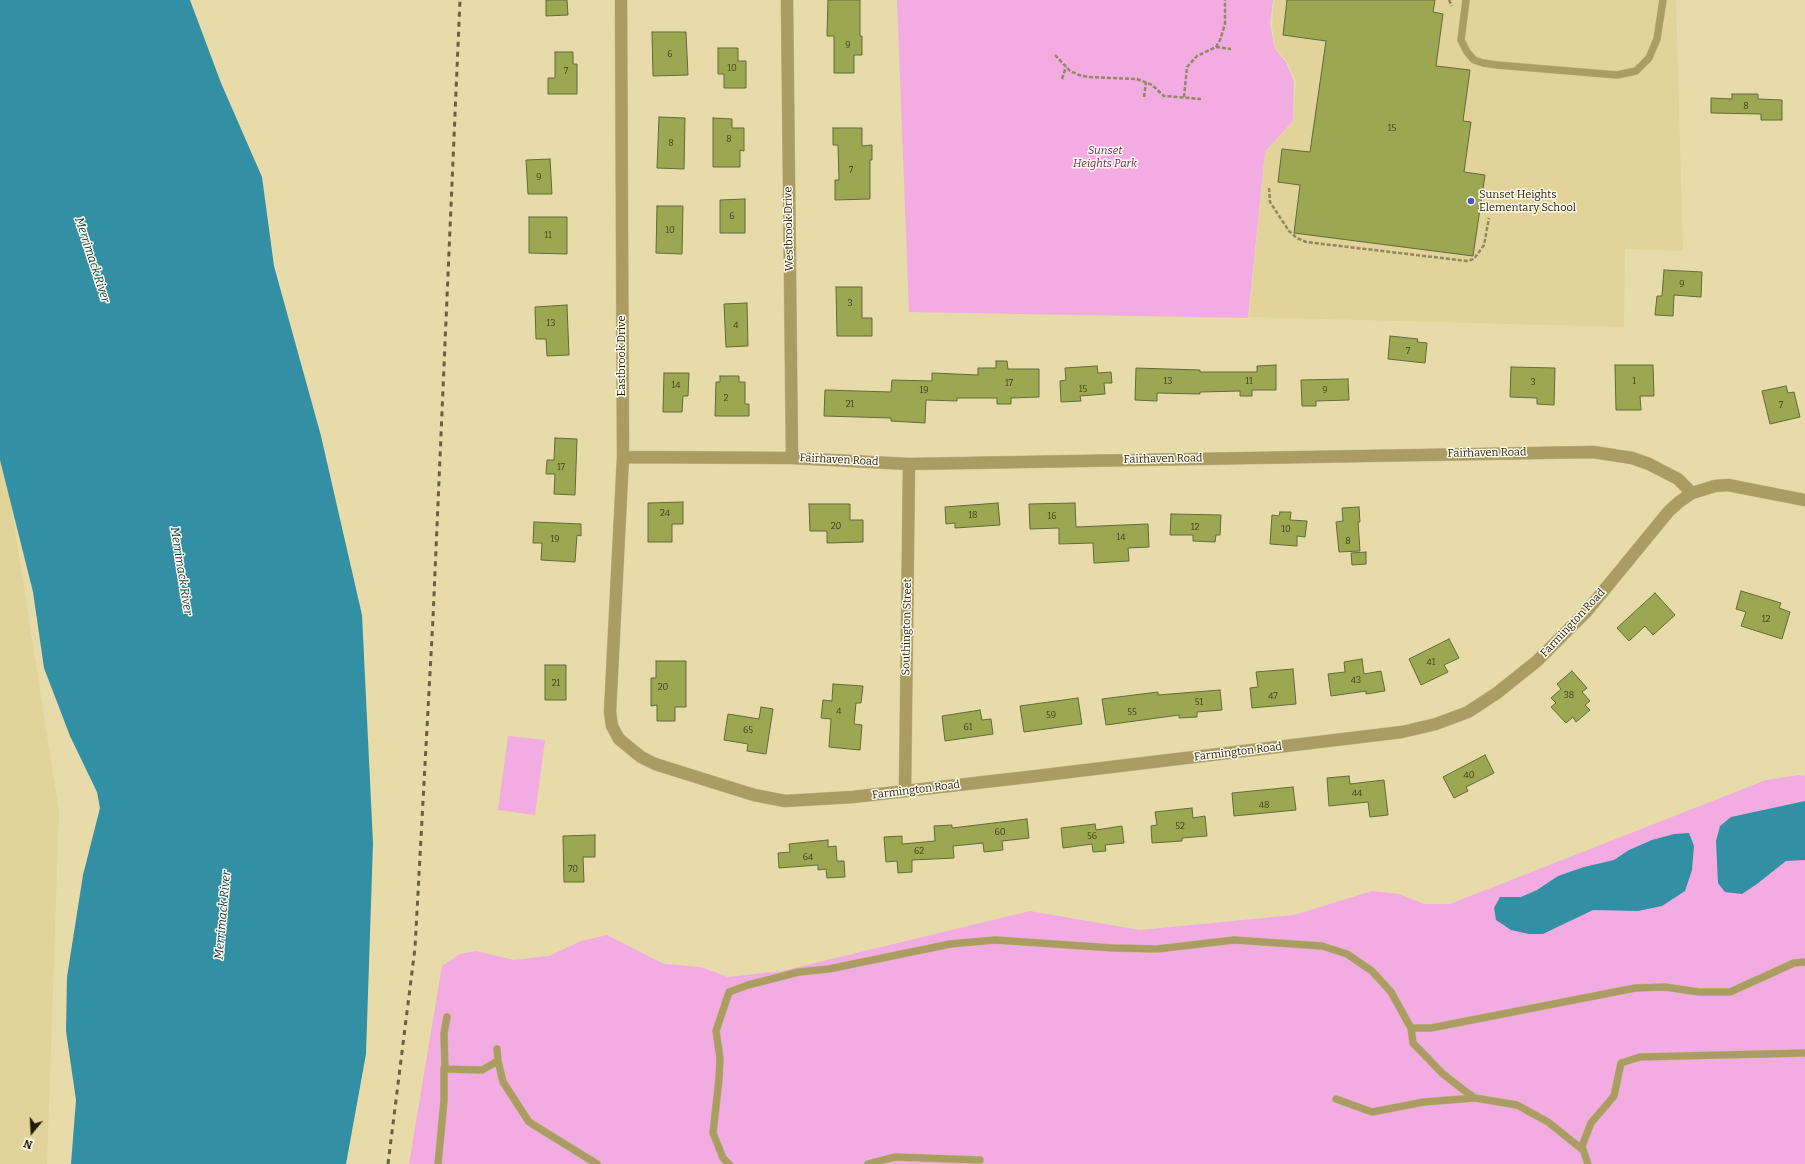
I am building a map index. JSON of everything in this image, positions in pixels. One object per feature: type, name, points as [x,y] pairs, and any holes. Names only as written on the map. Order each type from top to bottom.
[{"type":"street","name":"Eastbrook Drive","points":[[610,712],[623,457],[621,0]]},
{"type":"street","name":"Westbrook Drive","points":[[787,0],[792,458]]},
{"type":"street","name":"Fairhaven Road","points":[[623,457],[792,458],[908,464],[1593,452],[1632,458],[1649,464],[1678,479],[1692,493]]},
{"type":"street","name":"Southington Street","points":[[905,791],[908,464]]},
{"type":"street","name":"Farmington Road","points":[[610,712],[612,726],[619,739],[641,757],[655,764],[765,798],[790,800],[853,797],[1402,732],[1436,724],[1468,712],[1497,693],[1537,661],[1587,611],[1669,511],[1692,493],[1715,486],[1728,486],[1805,500]]},
{"type":"lane","points":[[1466,0],[1461,40],[1467,52],[1474,60],[1490,64],[1617,75],[1636,71],[1649,58],[1657,39],[1663,0]]},
{"type":"lane","points":[[729,1164],[723,1158],[713,1133],[720,1058],[716,1031],[729,992],[748,985],[799,972],[829,969],[950,944],[995,940],[1113,948],[1157,949],[1234,940],[1322,946],[1347,954],[1372,971],[1391,992],[1411,1028],[1413,1043],[1443,1074],[1475,1098]]},
{"type":"lane","points":[[1411,1028],[1431,1028],[1635,988],[1664,987],[1699,992],[1730,992],[1794,963],[1805,962]]},
{"type":"lane","points":[[438,1164],[445,1069],[444,1033],[447,1017]]},
{"type":"lane","points":[[496,1049],[503,1082],[529,1122],[597,1164]]},
{"type":"lane","points":[[1588,1164],[1582,1146],[1591,1123],[1614,1096],[1621,1063],[1640,1057],[1805,1053]]},
{"type":"lane","points":[[445,1069],[482,1070],[498,1061]]},
{"type":"lane","points":[[1336,1099],[1372,1112],[1424,1102],[1475,1098],[1517,1105],[1548,1122],[1583,1150]]},
{"type":"lane","points":[[868,1164],[895,1157],[980,1160]]},
{"type":"path","points":[[1216,47],[1225,24],[1225,0]]},
{"type":"path","points":[[1449,0],[1452,6]]},
{"type":"path","points":[[1184,97],[1187,67],[1197,56],[1216,47],[1231,49]]},
{"type":"path","points":[[1055,55],[1066,67],[1088,77],[1128,78],[1146,82],[1164,96],[1201,99]]},
{"type":"path","points":[[1062,79],[1066,67]]},
{"type":"path","points":[[1144,97],[1146,82]]},
{"type":"path","points":[[1269,188],[1270,202],[1283,222],[1297,238],[1306,242],[1467,261],[1474,259],[1484,245],[1489,218]]},
{"type":"shaded area","name":"Sunset Heights Elementary School","points":[[1274,0],[1676,0],[1683,251],[1625,249],[1624,327],[1249,317],[1265,153],[1293,122],[1296,82],[1287,61],[1276,49],[1272,26]]},
{"type":"shaded area","points":[[0,434],[59,812],[47,1164],[0,1164]]},
{"type":"green space","name":"Sunset Heights Park","points":[[897,0],[1273,0],[1270,25],[1275,49],[1286,62],[1294,82],[1293,121],[1265,152],[1248,318],[909,312]]},
{"type":"green space","points":[[508,736],[545,740],[535,815],[498,810]]},
{"type":"green space","points":[[1799,775],[1805,776],[1805,1164],[409,1164],[442,966],[460,954],[476,951],[514,960],[549,956],[581,941],[607,935],[664,964],[701,967],[728,977],[782,971],[1030,911],[1140,930],[1294,915],[1372,891],[1399,894],[1424,904],[1450,904],[1766,780]]},
{"type":"water","name":"Merrimack River","points":[[0,0],[190,0],[221,83],[262,177],[274,266],[321,436],[362,615],[373,843],[366,1054],[346,1164],[71,1164],[76,1100],[66,1031],[67,977],[83,875],[100,808],[97,792],[70,736],[44,668],[33,592],[0,460]]},
{"type":"water","points":[[1805,801],[1805,860],[1786,861],[1742,894],[1725,892],[1718,883],[1716,841],[1720,826],[1731,817]]},
{"type":"water","points":[[1689,833],[1694,846],[1692,870],[1685,891],[1662,906],[1638,911],[1593,910],[1543,934],[1529,934],[1511,930],[1496,920],[1494,908],[1500,897],[1521,897],[1537,890],[1558,876],[1584,867],[1614,860],[1629,850],[1652,840],[1674,834]]},
{"type":"building","points":[[546,0],[567,0],[568,15],[546,16]]},
{"type":"building","points":[[828,0],[860,0],[860,36],[862,36],[862,55],[854,55],[854,73],[834,73],[834,36],[827,36]]},
{"type":"building","points":[[1287,0],[1435,0],[1433,12],[1443,14],[1436,66],[1470,70],[1463,121],[1471,122],[1464,172],[1485,175],[1473,256],[1294,233],[1300,185],[1278,182],[1282,149],[1310,152],[1326,41],[1283,35]]},
{"type":"building","points":[[652,32],[686,32],[688,75],[653,76]]},
{"type":"building","points":[[718,48],[738,48],[738,61],[746,61],[746,88],[724,88],[724,74],[718,74]]},
{"type":"building","points":[[555,52],[573,52],[573,64],[577,64],[577,94],[548,94],[548,78],[555,78]]},
{"type":"building","points":[[1732,94],[1758,94],[1758,99],[1782,100],[1782,120],[1761,120],[1761,114],[1711,113],[1711,98],[1732,99]]},
{"type":"building","points":[[659,117],[685,118],[684,169],[657,168]]},
{"type":"building","points":[[713,118],[732,119],[732,128],[744,128],[744,151],[740,150],[740,167],[713,167]]},
{"type":"building","points":[[833,128],[862,128],[862,146],[872,145],[872,160],[870,160],[870,199],[835,200],[835,180],[839,180],[838,145],[833,145]]},
{"type":"building","points":[[550,159],[552,194],[528,194],[526,160]]},
{"type":"building","points":[[745,199],[745,233],[720,233],[720,200]]},
{"type":"building","points":[[657,206],[683,206],[682,254],[656,253]]},
{"type":"building","points":[[529,217],[567,217],[567,254],[529,253]]},
{"type":"building","points":[[1664,270],[1702,272],[1701,297],[1674,295],[1673,316],[1655,315],[1657,296],[1662,296]]},
{"type":"building","points":[[836,287],[862,287],[862,318],[872,318],[872,336],[837,336]]},
{"type":"building","points":[[747,303],[748,346],[726,347],[724,304]]},
{"type":"building","points":[[567,305],[569,355],[547,356],[546,339],[536,339],[535,307]]},
{"type":"building","points":[[1390,336],[1418,339],[1417,342],[1427,343],[1425,363],[1388,359]]},
{"type":"building","points":[[996,361],[1007,361],[1008,369],[1039,369],[1039,397],[1011,398],[1011,404],[997,404],[997,398],[957,398],[957,401],[926,400],[925,423],[891,421],[891,418],[824,416],[825,390],[891,392],[892,380],[932,381],[932,373],[978,375],[978,368],[996,368]]},
{"type":"building","points":[[1276,365],[1276,390],[1252,390],[1252,396],[1240,396],[1240,391],[1200,392],[1200,394],[1157,393],[1157,401],[1135,400],[1136,368],[1200,370],[1200,372],[1257,372],[1257,366]]},
{"type":"building","points":[[1615,365],[1653,365],[1654,396],[1640,396],[1641,410],[1616,410]]},
{"type":"building","points":[[1097,366],[1098,373],[1111,372],[1112,383],[1104,383],[1105,394],[1080,396],[1081,401],[1061,402],[1060,381],[1066,380],[1065,368]]},
{"type":"building","points":[[1511,367],[1555,368],[1554,405],[1537,404],[1537,398],[1510,397]]},
{"type":"building","points":[[664,373],[689,373],[688,396],[683,396],[682,412],[663,412]]},
{"type":"building","points":[[720,376],[739,376],[739,382],[745,382],[745,404],[749,404],[749,416],[715,416],[716,382],[720,382]]},
{"type":"building","points":[[1348,379],[1349,400],[1316,401],[1316,406],[1302,406],[1301,380]]},
{"type":"building","points":[[1786,386],[1788,393],[1794,392],[1800,417],[1770,424],[1762,391]]},
{"type":"building","points":[[555,438],[577,439],[575,495],[554,494],[555,474],[546,474],[547,460],[554,460]]},
{"type":"building","points":[[683,502],[683,524],[672,524],[672,542],[648,542],[648,503]]},
{"type":"building","points":[[998,503],[1000,525],[955,528],[955,523],[946,524],[945,507]]},
{"type":"building","points":[[1075,503],[1076,527],[1148,524],[1149,547],[1128,548],[1129,561],[1094,563],[1093,543],[1059,544],[1059,528],[1030,529],[1029,504]]},
{"type":"building","points":[[809,504],[850,504],[850,520],[863,520],[863,542],[827,543],[827,531],[810,531]]},
{"type":"building","points":[[1359,507],[1360,522],[1358,522],[1360,551],[1339,552],[1336,522],[1343,521],[1342,508]]},
{"type":"building","points":[[1280,512],[1291,512],[1290,520],[1307,521],[1305,537],[1297,536],[1297,546],[1270,544],[1272,515],[1279,516]]},
{"type":"building","points":[[1171,514],[1221,515],[1220,535],[1216,535],[1215,542],[1193,541],[1193,535],[1170,535]]},
{"type":"building","points":[[534,522],[581,524],[581,536],[577,535],[575,562],[541,560],[542,543],[533,543]]},
{"type":"building","points":[[1366,552],[1366,564],[1352,565],[1351,553]]},
{"type":"building","points":[[1741,591],[1781,603],[1779,608],[1790,612],[1782,639],[1741,626],[1746,612],[1736,609]]},
{"type":"building","points":[[1655,593],[1675,615],[1653,635],[1645,626],[1629,641],[1617,628]]},
{"type":"building","points":[[1449,639],[1459,658],[1444,665],[1448,672],[1421,685],[1409,659]]},
{"type":"building","points":[[1362,659],[1364,674],[1381,671],[1385,691],[1366,694],[1366,691],[1331,696],[1328,674],[1345,672],[1344,662]]},
{"type":"building","points":[[656,661],[686,661],[686,707],[675,707],[675,721],[657,721],[657,705],[651,706],[651,678],[656,678]]},
{"type":"building","points":[[545,665],[566,665],[566,700],[545,700]]},
{"type":"building","points":[[1293,669],[1296,704],[1252,708],[1250,688],[1258,687],[1256,672]]},
{"type":"building","points":[[1572,671],[1587,688],[1582,692],[1590,701],[1585,705],[1590,710],[1576,722],[1573,717],[1566,723],[1551,707],[1556,703],[1551,698],[1561,689],[1557,684]]},
{"type":"building","points":[[833,684],[863,686],[861,703],[856,703],[854,724],[862,725],[860,750],[829,747],[831,719],[821,718],[823,700],[832,701]]},
{"type":"building","points":[[1220,690],[1222,710],[1197,712],[1197,717],[1179,718],[1179,715],[1106,725],[1102,699],[1158,692],[1158,695]]},
{"type":"building","points":[[1078,698],[1082,724],[1024,732],[1020,706]]},
{"type":"building","points":[[761,707],[773,709],[766,754],[747,751],[748,744],[724,740],[728,714],[759,719]]},
{"type":"building","points":[[980,710],[982,720],[991,719],[993,734],[945,741],[942,716]]},
{"type":"building","points":[[1485,755],[1494,773],[1466,787],[1468,791],[1454,798],[1443,777]]},
{"type":"building","points":[[1349,776],[1350,784],[1384,780],[1388,815],[1370,817],[1368,802],[1329,806],[1327,778]]},
{"type":"building","points":[[1293,787],[1296,810],[1234,816],[1232,793]]},
{"type":"building","points":[[1192,808],[1193,818],[1205,816],[1207,836],[1182,838],[1182,841],[1152,843],[1151,826],[1157,825],[1155,812]]},
{"type":"building","points":[[1027,819],[1029,838],[1002,841],[1003,850],[984,852],[983,843],[953,846],[954,858],[912,860],[912,872],[898,873],[897,861],[886,862],[884,837],[902,836],[902,844],[935,841],[934,826],[952,825],[952,828]]},
{"type":"building","points":[[1095,824],[1096,830],[1122,826],[1124,843],[1105,845],[1106,851],[1093,852],[1092,844],[1063,848],[1061,828]]},
{"type":"building","points":[[595,835],[595,857],[583,857],[584,882],[564,882],[563,836]]},
{"type":"building","points":[[828,840],[828,847],[836,846],[837,861],[844,861],[845,877],[827,878],[826,869],[818,870],[818,865],[779,868],[778,853],[790,852],[789,844]]},
{"type":"railway","points":[[388,1164],[415,948],[433,618],[460,0]]},
{"type":"place","name":"Sunset Heights Elementary School","points":[[1471,201]]}]
